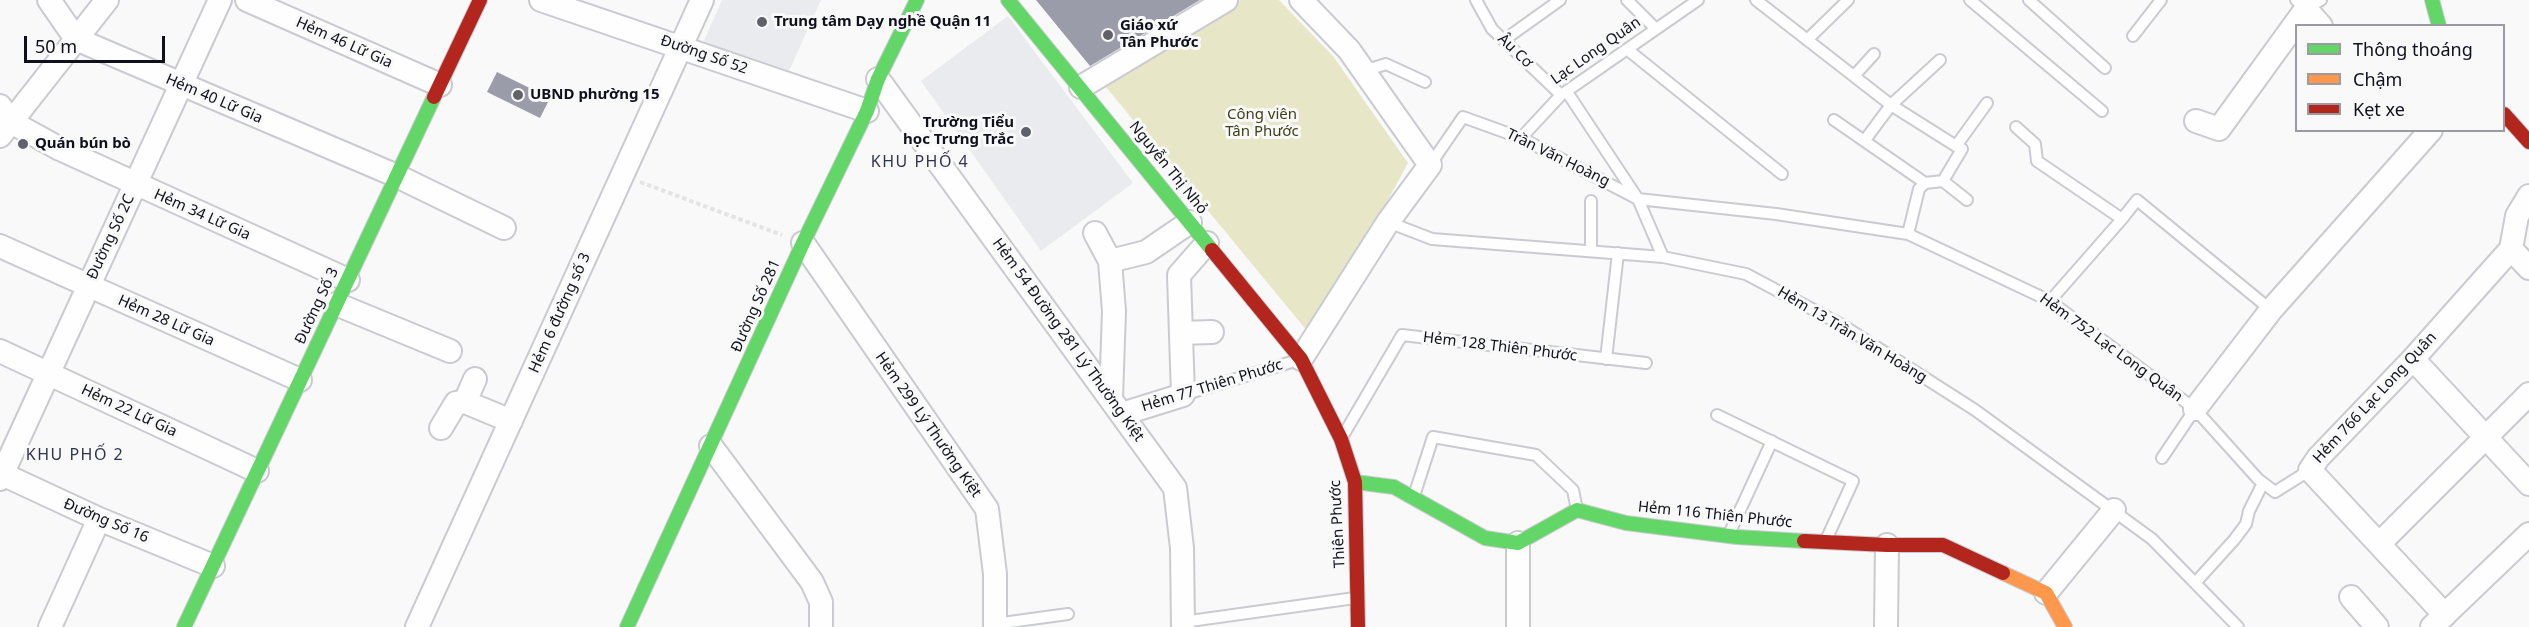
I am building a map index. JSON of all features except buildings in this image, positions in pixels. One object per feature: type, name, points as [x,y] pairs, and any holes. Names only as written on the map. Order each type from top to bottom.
[{"type":"street","points":[[49,0],[76,39]]},
{"type":"street","points":[[4,121],[107,0]]},
{"type":"street","name":"Đường Số 2C","points":[[1,475],[220,0]]},
{"type":"street","name":"Hẻm 46 Lữ Gia","points":[[247,0],[440,86]]},
{"type":"street","name":"Đường Số 3","points":[[184,627],[480,0]]},
{"type":"street","name":"Đường Số 52","points":[[541,0],[867,111]]},
{"type":"street","name":"Hẻm 6 đường số 3","points":[[417,627],[702,0]]},
{"type":"street","name":"Đường Số 281","points":[[627,627],[803,243],[867,111],[878,79],[917,0]]},
{"type":"street","name":"Nguyễn Thị Nhỏ","points":[[1008,0],[1301,359]]},
{"type":"street","points":[[1081,87],[1226,0]]},
{"type":"street","points":[[1301,0],[1349,50],[1430,165]]},
{"type":"street","points":[[2432,0],[2438,24]]},
{"type":"street","points":[[2196,121],[2219,129],[2308,3],[2320,24]]},
{"type":"street","name":"Hẻm 40 Lữ Gia","points":[[76,39],[397,176],[504,228]]},
{"type":"street","name":"Hẻm 54 Đường 281 Lý Thường Kiệt","points":[[878,79],[1175,488],[1182,548],[1183,625]]},
{"type":"street","points":[[2505,115],[2529,142]]},
{"type":"street","name":"Hẻm 34 Lữ Gia","points":[[4,121],[135,184],[348,280]]},
{"type":"street","name":"Hẻm 752 Lạc Long Quân","points":[[2195,409],[2271,310],[2429,132]]},
{"type":"street","name":"Trần Văn Hoàng","points":[[1301,359],[1388,222],[1430,165]]},
{"type":"street","points":[[2529,196],[2517,216],[2511,249],[2529,268]]},
{"type":"street","points":[[1110,261],[1146,252],[1190,222]]},
{"type":"street","points":[[1095,233],[1110,261],[1117,406]]},
{"type":"street","name":"Hẻm 299 Lý Thường Kiệt","points":[[803,243],[987,509],[995,574],[995,625]]},
{"type":"street","points":[[1183,395],[1179,275],[1208,243]]},
{"type":"street","name":"Hẻm 28 Lữ Gia","points":[[0,246],[300,381]]},
{"type":"street","name":"Hẻm 766 Lạc Long Quân","points":[[2439,621],[2380,543],[2310,470],[2318,458],[2413,359],[2511,249]]},
{"type":"street","points":[[336,304],[450,351]]},
{"type":"street","points":[[1181,333],[1212,332]]},
{"type":"street","name":"Hẻm 22 Lữ Gia","points":[[0,351],[257,471]]},
{"type":"street","name":"Thiên Phước","points":[[1301,359],[1341,439],[1355,482],[1358,627]]},
{"type":"street","points":[[2413,359],[2529,484]]},
{"type":"street","points":[[465,402],[475,379]]},
{"type":"street","points":[[2380,543],[2529,394]]},
{"type":"street","name":"Hẻm 77 Thiên Phước","points":[[1117,406],[1183,395]]},
{"type":"street","points":[[441,428],[456,403],[465,402],[511,421]]},
{"type":"street","points":[[711,446],[812,582],[821,602],[821,627]]},
{"type":"street","name":"Đường Số 16","points":[[1,475],[213,566]]},
{"type":"street","points":[[1355,482],[1394,487],[1485,538],[1518,543],[1577,510]]},
{"type":"street","name":"Hẻm 116 Thiên Phước","points":[[1577,510],[1626,523],[1728,535],[1887,545],[1943,545],[2046,593]]},
{"type":"street","points":[[2065,627],[2046,593],[2114,510]]},
{"type":"street","points":[[50,627],[99,519]]},
{"type":"street","points":[[2439,621],[2529,534]]},
{"type":"street","points":[[1518,543],[1518,627]]},
{"type":"street","points":[[1886,627],[1887,545]]},
{"type":"street","points":[[2351,597],[2377,627]]},
{"type":"lane","name":"Âu Cơ","points":[[1476,0],[1492,29],[1564,93],[1638,199]]},
{"type":"lane","points":[[1504,40],[1560,0]]},
{"type":"lane","points":[[1627,0],[1656,29]]},
{"type":"lane","name":"Lạc Long Quân","points":[[1521,138],[1564,93],[1698,0]]},
{"type":"lane","points":[[1756,0],[1891,105],[1962,149],[1943,182]]},
{"type":"lane","points":[[1807,40],[1848,0]]},
{"type":"lane","points":[[1970,0],[2102,111]]},
{"type":"lane","points":[[2029,0],[2105,68]]},
{"type":"lane","points":[[2133,36],[2161,0]]},
{"type":"lane","points":[[1628,50],[1782,174]]},
{"type":"lane","points":[[1854,76],[1874,54]]},
{"type":"lane","points":[[1865,140],[1891,105],[1940,60]]},
{"type":"lane","points":[[1364,71],[1386,64],[1425,82]]},
{"type":"lane","points":[[1956,146],[1987,104]]},
{"type":"lane","name":"Trần Văn Hoàng","points":[[1430,165],[1463,117],[1521,138],[1638,199]]},
{"type":"lane","points":[[1834,120],[1925,183],[1943,182],[1967,200]]},
{"type":"lane","points":[[2016,127],[2035,144],[2037,161],[2122,219]]},
{"type":"lane","points":[[1908,234],[1919,189],[1925,183]]},
{"type":"lane","points":[[1638,199],[1663,257]]},
{"type":"lane","name":"Hẻm 752 Lạc Long Quân","points":[[1638,199],[1776,214],[1908,234],[2050,301],[2195,409]]},
{"type":"lane","points":[[2050,301],[2137,200],[2271,310]]},
{"type":"lane","points":[[1591,201],[1591,251]]},
{"type":"lane","name":"Hẻm 13 Trần Văn Hoàng","points":[[1388,222],[1432,239],[1663,257],[1746,274],[1842,325],[1975,410],[2152,539],[2238,627]]},
{"type":"lane","points":[[1606,359],[1618,253]]},
{"type":"lane","name":"Hẻm 128 Thiên Phước","points":[[1341,439],[1402,335],[1646,363]]},
{"type":"lane","name":"Hẻm 77 Thiên Phước","points":[[1183,395],[1301,359]]},
{"type":"lane","points":[[2162,458],[2195,409],[2263,483],[2275,492],[2310,470]]},
{"type":"lane","points":[[1718,415],[1853,481],[1826,541]]},
{"type":"lane","points":[[1413,497],[1433,437],[1536,454],[1574,490],[1577,510]]},
{"type":"lane","points":[[1728,535],[1772,441]]},
{"type":"lane","points":[[2195,583],[2246,524],[2249,511],[2263,483]]},
{"type":"lane","points":[[1183,625],[1358,598]]},
{"type":"lane","points":[[995,625],[1068,614]]},
{"type":"path","points":[[623,175],[803,243]]},
{"type":"shaded area","name":"Trung tâm Dạy nghề Quận 11","points":[[722,0],[821,0],[789,71],[703,43]]},
{"type":"shaded area","name":"Trường Tiểu học Trưng Trắc","points":[[1008,16],[1133,183],[1041,251],[921,81]]},
{"type":"green space","name":"Công viên Tân Phước","points":[[1241,0],[1279,0],[1333,56],[1408,163],[1313,338],[1101,81]]},
{"type":"traffic: fast","points":[[627,627],[803,243],[867,111],[878,79],[917,0]]},
{"type":"traffic: fast","points":[[1008,0],[1212,250]]},
{"type":"traffic: fast","points":[[2432,0],[2438,24]]},
{"type":"traffic: fast","points":[[184,627],[434,97]]},
{"type":"traffic: fast","points":[[1355,482],[1394,487],[1485,538],[1518,543],[1577,510],[1626,523],[1737,537],[1804,541]]},
{"type":"traffic: slow","points":[[2003,573],[2046,593],[2065,627]]},
{"type":"traffic: jam","points":[[434,97],[480,0]]},
{"type":"traffic: jam","points":[[2505,115],[2529,142]]},
{"type":"traffic: jam","points":[[1212,250],[1301,359],[1341,439],[1355,482],[1358,627]]},
{"type":"traffic: jam","points":[[1804,541],[1943,545],[2003,573]]},
{"type":"place","name":"Trung tâm Dạy nghề Quận 11","points":[[762,22]]},
{"type":"place","name":"Giáo xứ Tân Phước","points":[[1108,35]]},
{"type":"place","name":"UBND phường 15","points":[[518,95]]},
{"type":"place","name":"Trường Tiểu học Trưng Trắc","points":[[1026,132]]},
{"type":"place","name":"Quán bún bò","points":[[23,144]]},
{"type":"district","name":"KHU PHỐ 4","points":[[920,162]]},
{"type":"district","name":"KHU PHỐ 2","points":[[75,455]]}]
